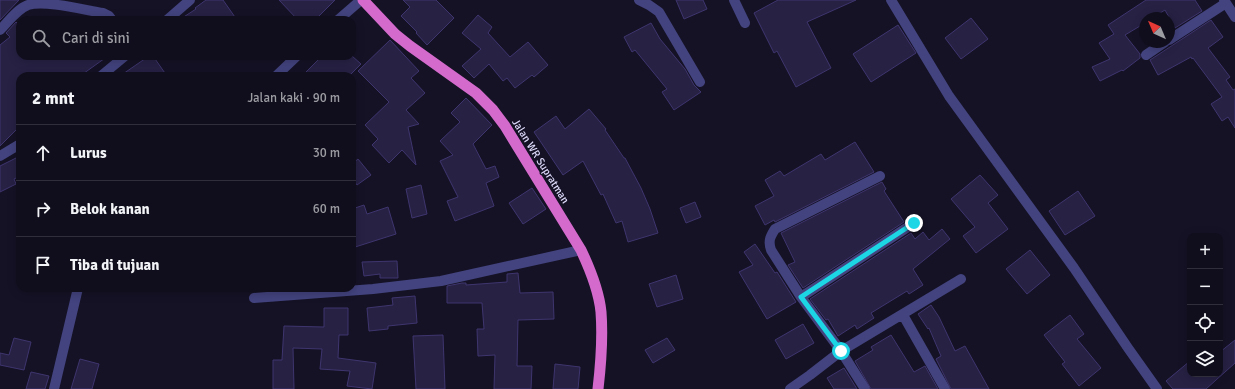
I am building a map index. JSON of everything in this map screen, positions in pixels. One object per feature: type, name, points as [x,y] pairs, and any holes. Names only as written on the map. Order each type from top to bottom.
[{"type":"highway","name":"Jalan WR Supratman","points":[[362,0],[405,42],[476,93],[493,110],[513,138],[581,250],[589,268],[601,310],[602,350],[598,389]]},
{"type":"street","points":[[172,16],[190,0]]},
{"type":"street","points":[[343,16],[362,0]]},
{"type":"street","points":[[639,0],[659,12],[700,82]]},
{"type":"street","points":[[734,0],[744,23]]},
{"type":"street","points":[[891,0],[949,96],[1074,268],[1157,389]]},
{"type":"street","points":[[1175,36],[1225,1],[1235,17]]},
{"type":"street","points":[[0,30],[19,11],[27,6],[36,4],[46,3],[103,13],[109,16]]},
{"type":"street","points":[[1146,55],[1156,48]]},
{"type":"street","points":[[106,72],[119,60]]},
{"type":"street","points":[[280,72],[293,60]]},
{"type":"street","points":[[0,156],[16,146]]},
{"type":"street","points":[[865,389],[841,351],[801,297],[768,243],[775,228],[880,176]]},
{"type":"street","points":[[801,297],[914,223]]},
{"type":"street","points":[[356,290],[441,281],[581,250]]},
{"type":"street","points":[[790,389],[841,351],[961,279]]},
{"type":"street","points":[[54,389],[77,292]]},
{"type":"street","points":[[254,298],[333,292]]},
{"type":"street","points":[[903,315],[945,389]]},
{"type":"building","points":[[0,0],[19,0],[0,20]]},
{"type":"building","points":[[206,0],[223,0],[234,16],[185,16],[196,9],[195,8]]},
{"type":"building","points":[[279,0],[335,0],[319,16],[294,16]]},
{"type":"building","points":[[403,0],[436,0],[454,18],[427,45],[416,33],[417,32],[401,16],[410,7]]},
{"type":"building","points":[[676,0],[703,0],[707,9],[684,19]]},
{"type":"building","points":[[778,0],[856,0],[807,22],[831,68],[796,87],[777,51],[774,53],[754,13]]},
{"type":"building","points":[[1146,0],[1195,0],[1202,11],[1175,28],[1175,12],[1166,12],[1165,10],[1162,12],[1139,12],[1139,27],[1125,35],[1140,54],[1140,58],[1123,71],[1122,70],[1100,81],[1092,67],[1110,59],[1099,43],[1114,34],[1108,25]]},
{"type":"building","points":[[478,15],[492,27],[488,33],[510,57],[528,42],[548,65],[534,77],[532,75],[515,88],[507,78],[503,81],[489,64],[474,78],[462,66],[481,49],[462,33]]},
{"type":"building","points":[[971,18],[988,39],[961,59],[945,38]]},
{"type":"building","points":[[1211,20],[1223,37],[1208,48],[1230,77],[1226,80],[1233,90],[1235,89],[1235,128],[1228,117],[1222,121],[1211,104],[1222,97],[1193,58],[1192,59],[1191,57],[1158,75],[1150,60],[1168,48],[1175,48],[1175,44]]},
{"type":"building","points":[[16,22],[16,60],[102,60],[86,72],[16,72],[16,130],[0,146],[0,45],[10,37],[6,33]]},
{"type":"building","points":[[651,23],[660,39],[685,69],[694,85],[701,92],[674,110],[662,92],[667,89],[635,50],[632,52],[624,37]]},
{"type":"building","points":[[898,25],[916,53],[871,82],[853,54]]},
{"type":"building","points":[[390,40],[419,71],[411,78],[425,93],[406,110],[419,124],[408,127],[416,165],[402,150],[389,163],[372,145],[378,139],[365,125],[389,102],[358,71]]},
{"type":"building","points":[[143,60],[156,60],[164,72],[126,72]]},
{"type":"building","points":[[318,60],[356,60],[361,64],[353,72],[306,72]]},
{"type":"building","points":[[466,98],[492,125],[473,144],[486,169],[495,166],[499,177],[486,183],[494,206],[455,221],[447,201],[458,197],[440,161],[453,155],[440,141],[460,122],[451,113]]},
{"type":"building","points":[[589,109],[606,129],[605,130],[625,158],[641,188],[658,233],[628,242],[622,221],[616,223],[603,194],[601,195],[583,161],[563,175],[534,132],[556,116],[565,129]]},
{"type":"building","points":[[855,142],[874,172],[775,222],[774,220],[765,225],[755,206],[774,196],[765,180],[780,171],[784,176],[821,154],[825,160]]},
{"type":"building","points":[[16,158],[16,178],[14,179],[16,184],[0,192],[0,166]]},
{"type":"building","points":[[358,159],[371,175],[357,185],[356,184],[356,161]]},
{"type":"building","points":[[980,175],[998,195],[988,203],[1008,229],[976,253],[963,236],[975,227],[951,199]]},
{"type":"building","points":[[882,182],[886,189],[884,191],[904,222],[803,288],[788,265],[795,262],[781,233]]},
{"type":"building","points":[[421,185],[427,214],[412,218],[406,189]]},
{"type":"building","points":[[532,188],[546,209],[523,224],[509,203]]},
{"type":"building","points":[[1078,191],[1095,216],[1065,235],[1049,211]]},
{"type":"building","points":[[695,202],[701,217],[686,223],[680,208]]},
{"type":"building","points":[[364,205],[367,214],[388,207],[396,234],[356,247],[356,208]]},
{"type":"building","points":[[942,229],[950,239],[913,269],[923,285],[909,294],[907,291],[871,313],[874,318],[857,329],[855,325],[838,336],[828,319],[826,320],[810,299],[911,233],[915,239],[923,232],[929,240]]},
{"type":"building","points":[[755,244],[775,273],[777,272],[796,302],[767,319],[739,272],[753,265],[744,252]]},
{"type":"building","points":[[1030,250],[1050,275],[1027,294],[1006,269]]},
{"type":"building","points":[[397,261],[398,278],[380,278],[380,274],[364,276],[362,262]]},
{"type":"building","points":[[518,273],[520,293],[553,292],[554,319],[518,320],[517,366],[532,366],[531,389],[494,389],[495,355],[478,356],[477,329],[484,329],[482,303],[447,303],[447,286],[462,283],[466,283],[466,285],[507,282],[507,274]]},
{"type":"building","points":[[676,275],[683,299],[657,307],[649,284]]},
{"type":"building","points":[[415,296],[417,323],[388,326],[388,329],[369,331],[367,308],[393,305],[392,298]]},
{"type":"building","points":[[931,305],[939,317],[955,351],[965,346],[989,389],[951,389],[936,359],[941,356],[929,328],[928,329],[918,314]]},
{"type":"building","points":[[324,308],[348,308],[348,335],[339,335],[338,358],[376,363],[372,389],[347,386],[350,371],[320,369],[322,349],[293,348],[294,389],[273,389],[273,360],[282,360],[284,326],[324,327]]},
{"type":"building","points":[[1070,315],[1084,334],[1077,339],[1101,368],[1079,386],[1062,364],[1065,362],[1044,335]]},
{"type":"building","points":[[803,324],[814,343],[786,359],[775,340]]},
{"type":"building","points":[[443,335],[445,389],[416,389],[413,336]]},
{"type":"building","points":[[891,335],[914,372],[925,366],[938,389],[871,389],[855,361],[873,350],[871,347]]},
{"type":"building","points":[[14,338],[31,342],[24,370],[0,365],[0,353],[9,355]]},
{"type":"building","points":[[667,338],[675,350],[653,363],[645,350]]},
{"type":"building","points":[[1235,340],[1235,363],[1223,374],[1223,350]]},
{"type":"building","points":[[80,359],[99,364],[92,389],[71,389]]},
{"type":"building","points":[[555,364],[580,367],[578,389],[553,389]]},
{"type":"building","points":[[1187,364],[1187,377],[1219,377],[1206,389],[1173,389],[1166,381]]},
{"type":"building","points":[[844,368],[857,389],[834,389],[827,378]]},
{"type":"building","points":[[31,372],[49,376],[45,389],[26,389]]},
{"type":"route","points":[[841,351],[801,297],[914,223]]}]
